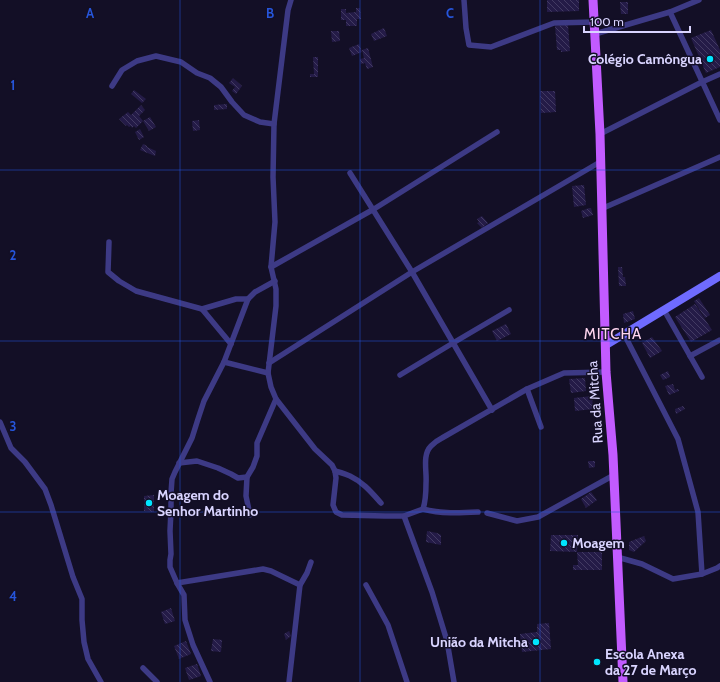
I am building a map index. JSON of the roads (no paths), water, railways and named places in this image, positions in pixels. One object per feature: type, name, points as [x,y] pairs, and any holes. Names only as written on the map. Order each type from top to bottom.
[{"type":"main road","name":"Rua da Mitcha","points":[[593,0],[600,134],[606,372],[614,474],[623,682]]},
{"type":"main road","points":[[606,345],[720,276]]},
{"type":"street","points":[[291,0],[288,10],[274,124],[273,177],[275,222],[272,267],[276,289],[276,306],[268,373],[271,388],[276,398],[315,449],[332,465],[336,478],[333,505],[336,512],[342,515],[385,516],[404,516],[424,508],[430,511],[441,512],[478,512]]},
{"type":"street","points":[[464,0],[469,45],[491,47],[554,23],[594,22]]},
{"type":"street","points":[[595,34],[670,12],[698,0]]},
{"type":"street","points":[[670,12],[720,120]]},
{"type":"street","points":[[112,86],[122,70],[137,61],[156,56],[181,62],[197,73],[210,78],[221,87],[244,115],[260,122],[274,124]]},
{"type":"street","points":[[600,134],[720,74]]},
{"type":"street","points":[[272,267],[374,209],[497,132]]},
{"type":"street","points":[[601,209],[720,157]]},
{"type":"street","points":[[269,363],[412,272],[600,162]]},
{"type":"street","points":[[350,173],[374,209],[412,272],[492,410]]},
{"type":"street","points":[[109,242],[108,272],[119,281],[136,291],[202,309],[236,299],[248,299]]},
{"type":"street","points":[[210,682],[193,645],[185,620],[184,595],[170,567],[172,479],[192,438],[204,401],[224,362],[248,299],[255,292],[274,281]]},
{"type":"street","points":[[202,309],[231,344]]},
{"type":"street","points":[[400,375],[509,310]]},
{"type":"street","points":[[664,310],[702,377]]},
{"type":"street","points":[[624,334],[678,439],[698,512],[702,574]]},
{"type":"street","points":[[690,356],[720,340]]},
{"type":"street","points":[[224,362],[268,373]]},
{"type":"street","points":[[424,508],[426,460],[427,453],[431,446],[442,438],[527,390],[564,373],[606,372]]},
{"type":"street","points":[[527,390],[541,427]]},
{"type":"street","points":[[250,515],[246,496],[247,477],[257,456],[257,442],[276,398]]},
{"type":"street","points":[[0,422],[11,448],[25,462],[45,489],[73,577],[82,599],[84,642],[88,659],[101,682]]},
{"type":"street","points":[[179,463],[197,461],[218,468],[238,478],[247,477]]},
{"type":"street","points":[[335,471],[350,476],[361,482],[381,503]]},
{"type":"street","points":[[487,513],[517,521],[538,517],[614,474]]},
{"type":"street","points":[[404,516],[432,592],[447,641],[454,682]]},
{"type":"street","points":[[617,557],[642,564],[673,579],[702,574],[720,566]]},
{"type":"street","points":[[289,682],[300,585],[311,562]]},
{"type":"street","points":[[177,583],[263,569],[271,571],[300,585]]},
{"type":"street","points":[[366,585],[388,625],[407,682]]},
{"type":"street","points":[[143,668],[157,682]]},
{"type":"place","name":"Colégio Camôngua","points":[[710,59]]},
{"type":"place","name":"Moagem do Senhor Martinho","points":[[149,503]]},
{"type":"place","name":"Moagem","points":[[564,543]]},
{"type":"place","name":"União da Mitcha","points":[[536,642]]},
{"type":"place","name":"Escola Anexa da 27 de Março","points":[[597,662]]},
{"type":"district","name":"MITCHA","points":[[613,334]]}]
